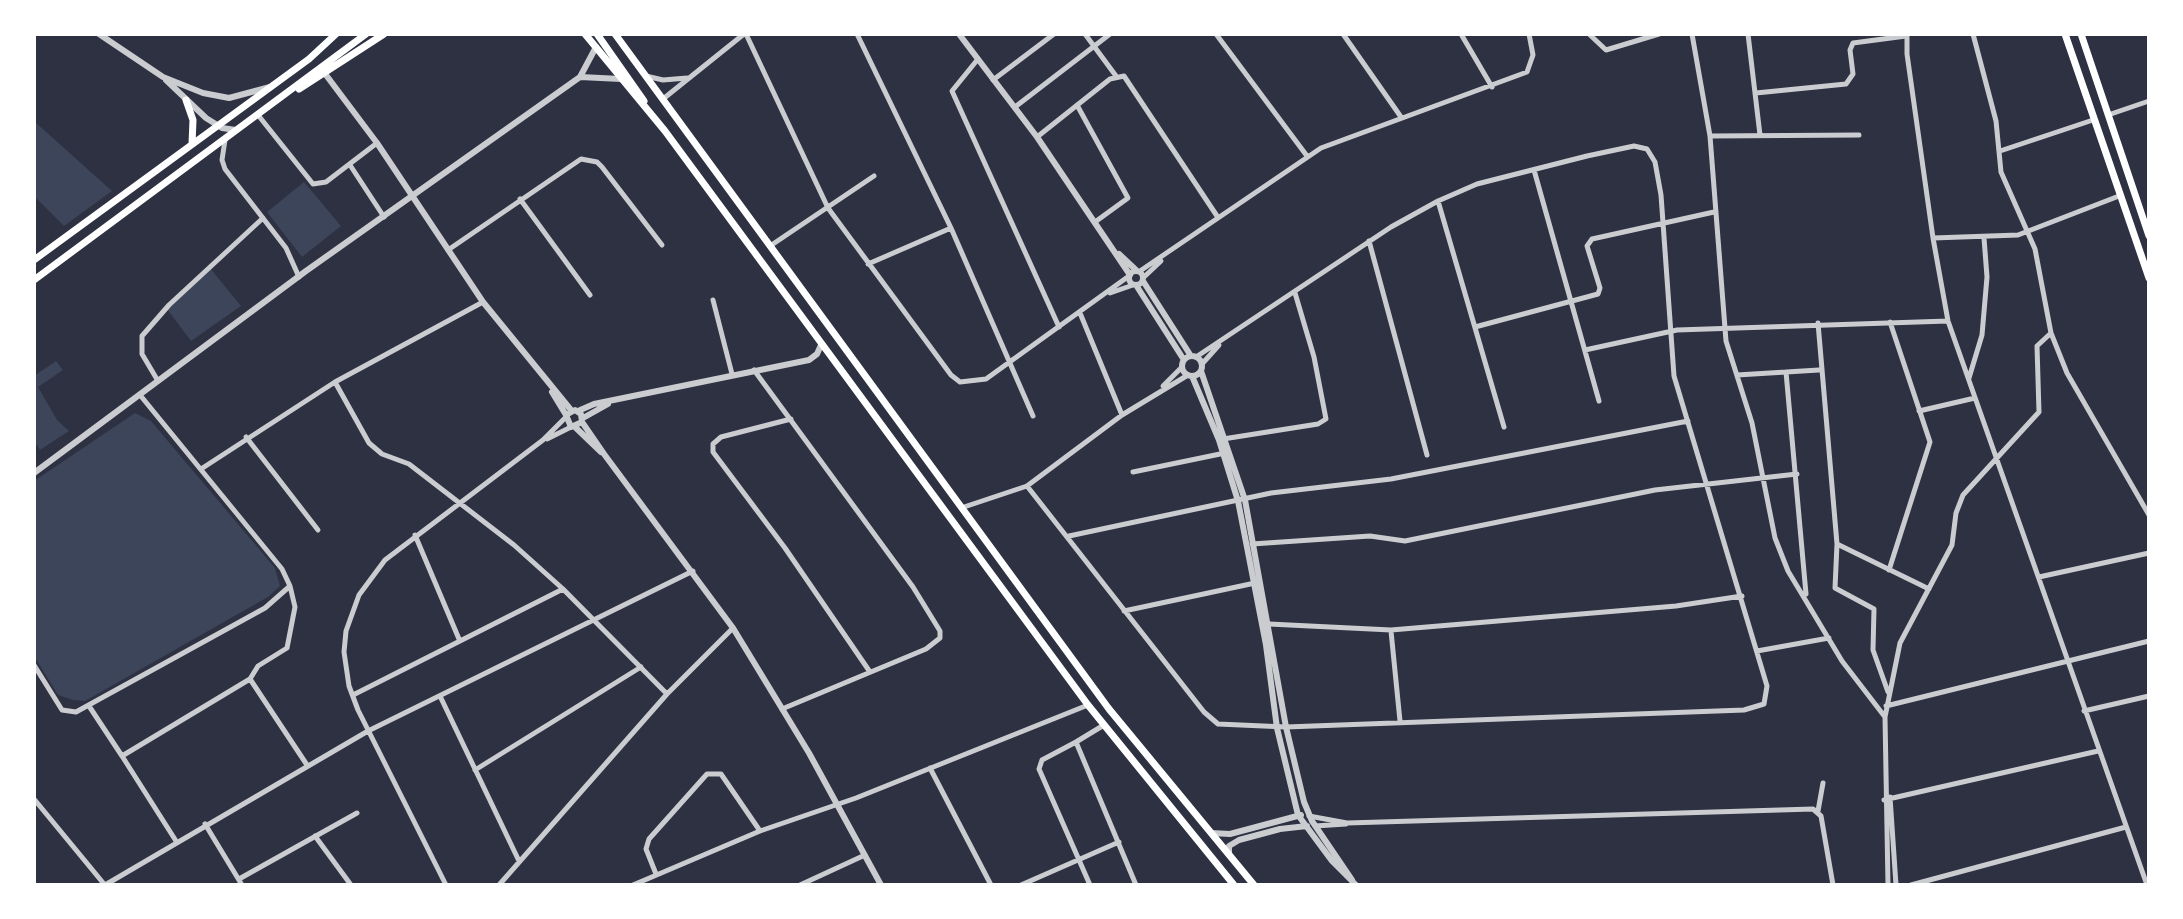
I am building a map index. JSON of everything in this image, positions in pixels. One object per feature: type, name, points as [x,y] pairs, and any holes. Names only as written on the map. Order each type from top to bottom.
[{"type":"main road","points":[[311,58],[336,34]]},
{"type":"main road","points":[[34,260],[343,34]]},
{"type":"main road","points":[[34,280],[366,34]]},
{"type":"main road","points":[[278,100],[326,75],[384,34]]},
{"type":"main road","points":[[585,34],[665,131]]},
{"type":"main road","points":[[597,34],[821,345],[1088,705],[1234,885]]},
{"type":"main road","points":[[615,34],[1109,709],[1254,885]]},
{"type":"main road","points":[[2065,34],[2149,278]]},
{"type":"main road","points":[[2081,34],[2149,236]]},
{"type":"main road","points":[[186,100],[193,120],[192,144]]},
{"type":"street","points":[[96,34],[163,77],[217,126],[239,130]]},
{"type":"street","points":[[662,100],[745,34],[828,208],[951,375],[960,382],[976,383],[1012,362],[1307,156],[1401,117],[1520,76],[1530,67],[1533,55],[1529,34]]},
{"type":"street","points":[[857,34],[951,228],[1033,416]]},
{"type":"street","points":[[959,34],[1037,137],[1116,252],[1137,275],[1201,368],[1241,500],[1269,624],[1286,727],[1308,816],[1355,884]]},
{"type":"street","points":[[993,80],[1054,34]]},
{"type":"street","points":[[1085,34],[1116,76],[1128,80],[1217,216]]},
{"type":"street","points":[[1015,107],[1110,34]]},
{"type":"street","points":[[1216,34],[1307,156]]},
{"type":"street","points":[[1343,34],[1401,117]]},
{"type":"street","points":[[1461,34],[1492,87]]},
{"type":"street","points":[[1589,34],[1606,50],[1659,34]]},
{"type":"street","points":[[1692,34],[1710,136],[1724,326],[1764,477],[1775,538],[1788,571],[1849,672],[1885,717]]},
{"type":"street","points":[[1748,34],[1760,135]]},
{"type":"street","points":[[1973,34],[2006,186],[2038,261],[2051,333],[2067,373],[2149,515]]},
{"type":"street","points":[[1756,93],[1848,83],[1853,74],[1850,50],[1853,43],[1907,35],[1933,238],[1948,321],[2147,885]]},
{"type":"street","points":[[34,473],[299,277],[580,77],[596,47]]},
{"type":"street","points":[[978,59],[953,87],[954,95],[1059,327]]},
{"type":"street","points":[[326,75],[377,143],[483,302],[604,454],[733,628],[881,885]]},
{"type":"street","points":[[646,76],[663,80],[688,77]]},
{"type":"street","points":[[1037,137],[1116,76]]},
{"type":"street","points":[[163,77],[221,98],[270,87]]},
{"type":"street","points":[[580,77],[621,79]]},
{"type":"street","points":[[2107,116],[2149,101]]},
{"type":"street","points":[[1077,105],[1128,198],[1095,222]]},
{"type":"street","points":[[258,115],[313,184],[326,182],[377,143]]},
{"type":"street","points":[[2000,151],[2093,120]]},
{"type":"street","points":[[1710,136],[1715,133],[1859,135]]},
{"type":"street","points":[[225,140],[222,160],[225,169],[286,248],[299,277]]},
{"type":"street","points":[[1027,486],[1210,719],[1226,726],[1277,728],[1753,709],[1764,704],[1768,692],[1742,596],[1674,376],[1663,220],[1655,162],[1647,149],[1621,148],[1477,184],[1438,201],[1369,241],[1219,345],[1194,356],[1160,390]]},
{"type":"street","points":[[447,251],[581,159],[597,162],[662,245]]},
{"type":"street","points":[[350,165],[384,217]]},
{"type":"street","points":[[1534,170],[1599,401]]},
{"type":"street","points":[[770,246],[874,176]]},
{"type":"street","points":[[1933,238],[1984,238],[2028,232],[2119,196]]},
{"type":"street","points":[[520,199],[590,295]]},
{"type":"street","points":[[1438,201],[1504,427]]},
{"type":"street","points":[[1475,327],[1571,303],[1600,292],[1588,241],[1663,220],[1714,212]]},
{"type":"street","points":[[158,381],[142,354],[142,336],[169,305],[263,218]]},
{"type":"street","points":[[868,264],[951,228]]},
{"type":"street","points":[[1968,380],[1982,335],[1987,277],[1984,238]]},
{"type":"street","points":[[1369,241],[1427,455]]},
{"type":"street","points":[[1137,275],[1134,285],[1190,375],[1222,439]]},
{"type":"street","points":[[1134,285],[1137,275]]},
{"type":"street","points":[[1109,294],[1134,285]]},
{"type":"street","points":[[1222,439],[1318,424],[1326,419],[1314,357],[1295,293]]},
{"type":"street","points":[[713,300],[732,374]]},
{"type":"street","points":[[201,469],[335,382],[483,302]]},
{"type":"street","points":[[1080,312],[1122,415]]},
{"type":"street","points":[[1585,350],[1669,331],[1724,326],[1948,321]]},
{"type":"street","points":[[1889,570],[1930,442],[1890,322]]},
{"type":"street","points":[[1818,323],[1837,544],[1835,588],[1874,609],[1873,650],[1889,693]]},
{"type":"street","points":[[1888,885],[1890,859],[1885,717],[1900,643],[1952,545],[1959,502],[2039,412],[2037,346],[2051,333]]},
{"type":"street","points":[[446,885],[353,695],[344,652],[350,616],[371,575],[415,535],[574,419],[612,403],[732,374],[809,360],[817,354],[821,345]]},
{"type":"street","points":[[960,508],[1027,486],[1122,415],[1201,368],[1219,345]]},
{"type":"street","points":[[754,370],[913,587],[940,631],[935,644],[782,709]]},
{"type":"street","points":[[1737,375],[1820,370]]},
{"type":"street","points":[[1786,372],[1806,597]]},
{"type":"street","points":[[335,382],[369,443],[382,454],[409,464],[514,545],[596,621],[667,694]]},
{"type":"street","points":[[122,756],[250,679],[258,666],[287,648],[295,607],[282,569],[140,395]]},
{"type":"street","points":[[1919,411],[1975,398]]},
{"type":"street","points":[[543,440],[574,419]]},
{"type":"street","points":[[791,419],[721,437],[713,444],[713,452],[770,527],[871,673]]},
{"type":"street","points":[[1069,536],[1271,493],[1391,479],[1688,421]]},
{"type":"street","points":[[246,437],[318,530]]},
{"type":"street","points":[[1133,472],[1227,452]]},
{"type":"street","points":[[1251,544],[1370,536],[1405,541],[1705,483],[1797,474]]},
{"type":"street","points":[[415,535],[459,639]]},
{"type":"street","points":[[1251,544],[1277,728],[1298,815],[1304,827],[1355,884]]},
{"type":"street","points":[[1837,544],[1929,589]]},
{"type":"street","points":[[2039,577],[2149,553]]},
{"type":"street","points":[[34,799],[105,885],[368,731],[693,571]]},
{"type":"street","points":[[1124,611],[1255,583]]},
{"type":"street","points":[[34,665],[62,710],[71,713],[89,706],[265,608],[290,586]]},
{"type":"street","points":[[353,695],[563,589]]},
{"type":"street","points":[[1269,624],[1391,630],[1660,607],[1742,596]]},
{"type":"street","points":[[499,885],[667,694],[733,628]]},
{"type":"street","points":[[1391,630],[1400,721]]},
{"type":"street","points":[[1757,651],[1829,638]]},
{"type":"street","points":[[1886,706],[2149,641]]},
{"type":"street","points":[[475,770],[641,667]]},
{"type":"street","points":[[250,679],[307,765]]},
{"type":"street","points":[[440,696],[519,861]]},
{"type":"street","points":[[2084,711],[2149,696]]},
{"type":"street","points":[[633,885],[760,831],[837,804],[1088,705]]},
{"type":"street","points":[[89,706],[176,841]]},
{"type":"street","points":[[1090,885],[1040,771],[1042,760],[1104,725]]},
{"type":"street","points":[[1076,742],[1136,885]]},
{"type":"street","points":[[1887,799],[2098,751]]},
{"type":"street","points":[[930,768],[991,885]]},
{"type":"street","points":[[656,874],[646,849],[649,839],[707,774],[714,772],[726,780],[760,831]]},
{"type":"street","points":[[1823,783],[1818,811],[1833,885]]},
{"type":"street","points":[[1230,857],[1229,846],[1239,840],[1304,827],[1347,823],[1806,808],[1818,811]]},
{"type":"street","points":[[205,824],[241,882],[357,813]]},
{"type":"street","points":[[1210,833],[1230,834],[1298,815],[1347,823]]},
{"type":"street","points":[[1911,885],[2126,827]]},
{"type":"street","points":[[315,836],[351,885]]},
{"type":"street","points":[[1021,885],[1119,842]]},
{"type":"street","points":[[800,885],[865,855]]},
{"type":"street","points":[[1890,859],[1896,885]]},
{"type":"shaded area","points":[[34,121],[112,191],[64,226],[34,196]]},
{"type":"shaded area","points":[[304,182],[341,226],[302,257],[267,212]]},
{"type":"shaded area","points":[[210,268],[241,306],[191,341],[167,309]]},
{"type":"shaded area","points":[[56,361],[63,370],[38,387],[57,420],[69,431],[40,450],[34,441],[34,376]]},
{"type":"shaded area","points":[[135,413],[151,421],[275,568],[280,586],[268,597],[85,701],[73,700],[58,695],[34,656],[34,481]]}]
